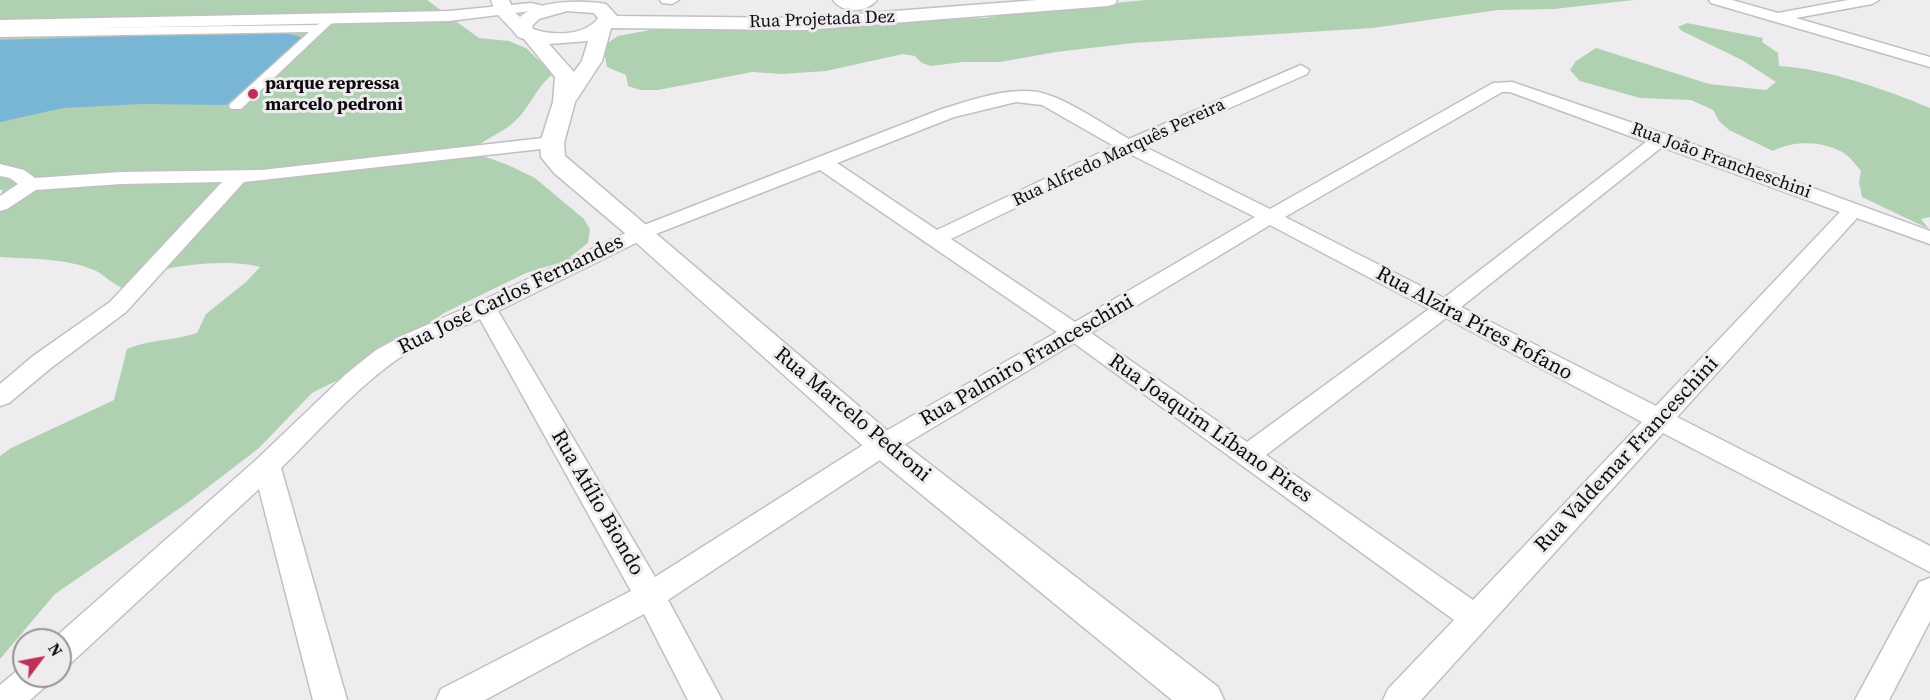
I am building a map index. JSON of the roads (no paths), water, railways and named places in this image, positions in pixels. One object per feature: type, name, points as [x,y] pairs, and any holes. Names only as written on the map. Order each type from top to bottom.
[{"type":"street","points":[[667,0],[672,0]]},
{"type":"street","points":[[840,0],[843,4],[854,6],[865,4],[870,0]]},
{"type":"street","name":"Rua Projetada Dez","points":[[604,15],[804,24],[1108,0]]},
{"type":"street","points":[[1716,0],[1930,62]]},
{"type":"street","points":[[1776,18],[1872,0]]},
{"type":"street","points":[[0,25],[449,16],[513,19],[532,15],[554,4],[590,6],[604,15]]},
{"type":"street","points":[[513,19],[568,39],[593,32],[604,15]]},
{"type":"street","points":[[564,102],[592,61],[599,42],[604,15]]},
{"type":"street","points":[[0,33],[320,28],[236,106],[330,19]]},
{"type":"street","points":[[0,205],[31,184],[121,178],[273,175],[552,143],[564,102],[566,76],[513,19]]},
{"type":"street","name":"Rua Alfredo Marquês Pereira","points":[[937,238],[1128,146],[1301,70]]},
{"type":"street","name":"Rua Palmiro Franceschini","points":[[453,700],[650,596],[883,445],[1270,217],[1499,87],[1512,87]]},
{"type":"street","name":"Rua João Francheschini","points":[[1512,87],[1930,238]]},
{"type":"street","name":"Rua Alzira Píres Fofano","points":[[1016,98],[1036,97],[1048,101],[1128,146],[1270,217],[1930,560]]},
{"type":"street","name":"Rua José Carlos Fernandes","points":[[72,641],[267,466],[355,380],[386,356],[412,340],[485,308],[641,233],[948,113],[974,105],[1016,98]]},
{"type":"street","points":[[1247,455],[1444,309],[1661,139]]},
{"type":"street","name":"Rua Marcelo Pedroni","points":[[552,143],[553,157],[562,168],[641,233],[883,445],[1203,700]]},
{"type":"street","name":"Rua Joaquim Líbano Pires","points":[[822,162],[1075,333],[1475,618]]},
{"type":"street","points":[[0,170],[17,174],[31,184]]},
{"type":"street","points":[[0,397],[42,362],[118,307],[238,176]]},
{"type":"street","name":"Rua Valdemar Franceschini","points":[[1400,700],[1854,209]]},
{"type":"street","name":"Rua Atílio Biondo","points":[[485,308],[650,596],[705,700]]},
{"type":"street","points":[[267,466],[330,700]]},
{"type":"street","points":[[1872,700],[1930,591]]},
{"type":"street","points":[[7,700],[20,688]]},
{"type":"water","points":[[279,31],[304,38],[226,105],[143,104],[63,108],[0,122],[0,40]]},
{"type":"place","name":"parque repressa marcelo pedroni","points":[[253,94]]}]
